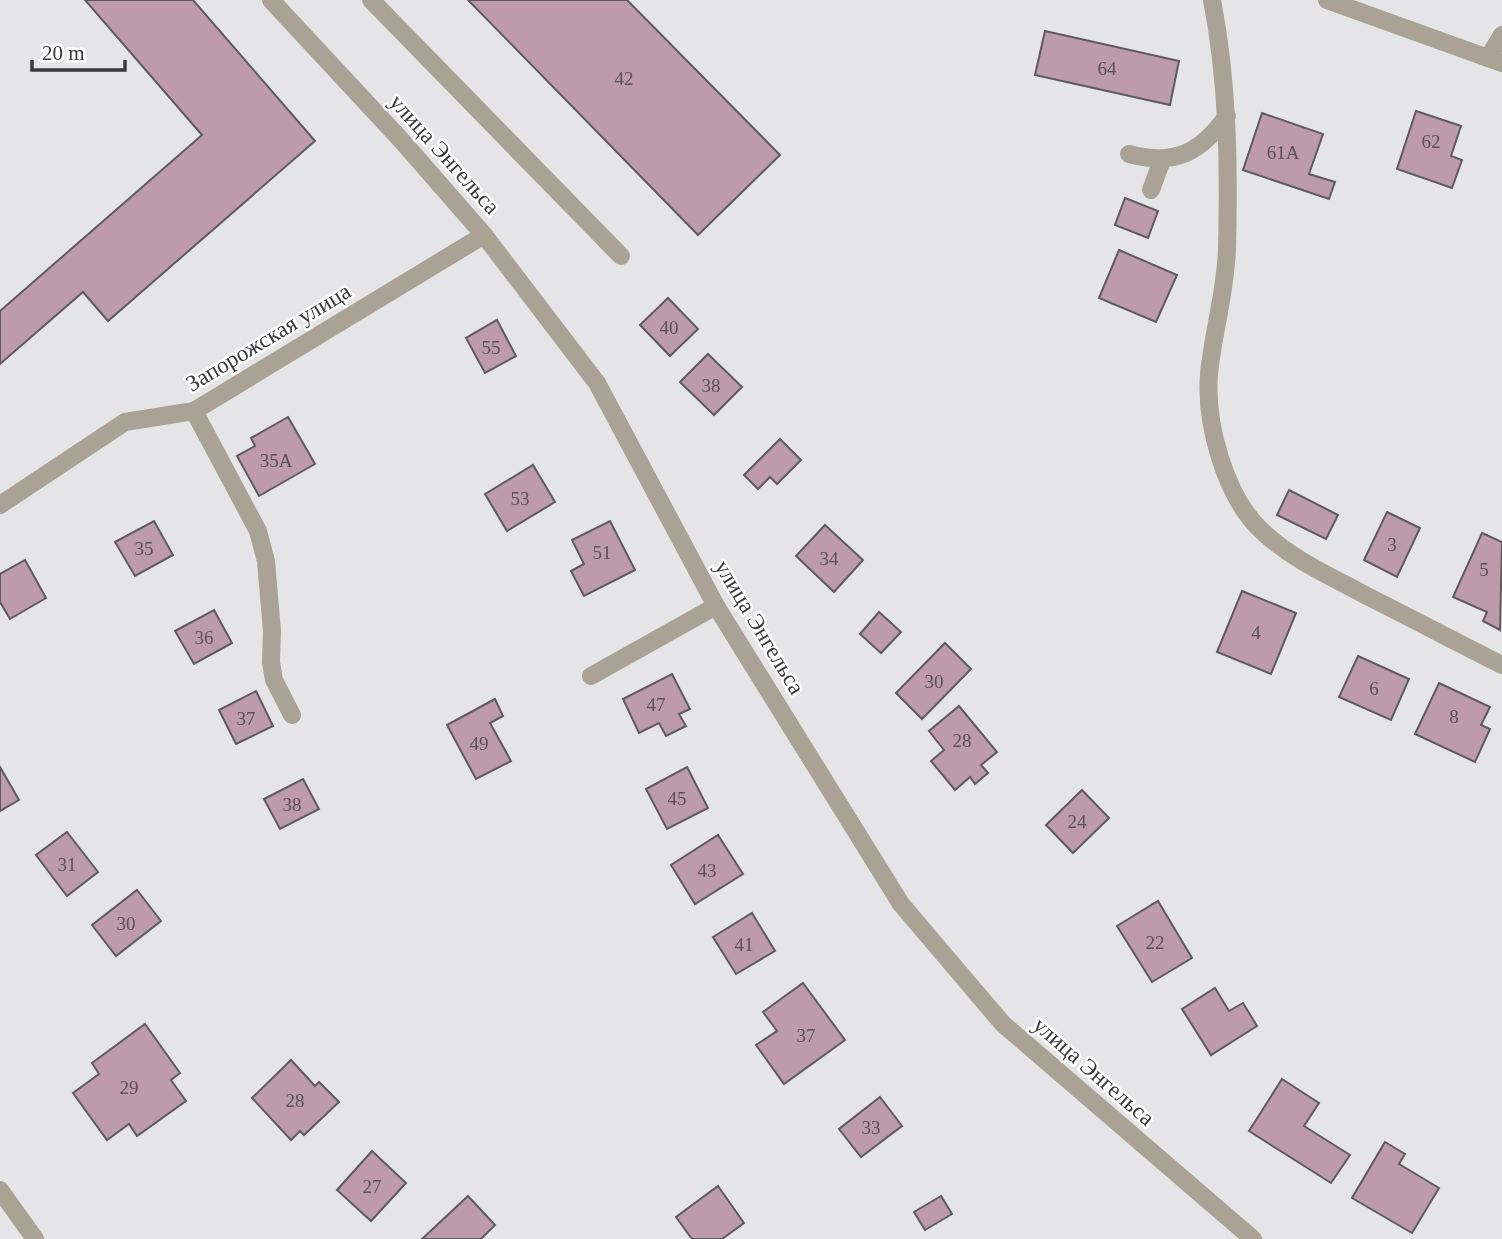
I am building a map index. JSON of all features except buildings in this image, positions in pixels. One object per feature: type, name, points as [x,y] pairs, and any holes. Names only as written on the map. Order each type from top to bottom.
[{"type":"street","name":"улица Энгельса","points":[[271,0],[402,141],[484,235],[597,383],[716,606],[901,904],[1013,1033],[1253,1239]]},
{"type":"street","points":[[371,0],[621,256]]},
{"type":"street","points":[[1212,0],[1227,116],[1227,262],[1209,376],[1213,427],[1221,460],[1236,497],[1259,529],[1290,556],[1502,665]]},
{"type":"street","points":[[1327,0],[1495,61],[1502,35]]},
{"type":"street","points":[[1129,154],[1162,160],[1179,156],[1206,142],[1227,116]]},
{"type":"street","points":[[1151,190],[1162,160]]},
{"type":"street","name":"Запорожская улица","points":[[0,505],[125,422],[194,411],[484,235]]},
{"type":"street","points":[[194,411],[258,531],[263,546],[272,631],[272,671],[292,715]]},
{"type":"street","points":[[591,676],[716,606]]},
{"type":"street","points":[[0,1190],[35,1239]]}]
